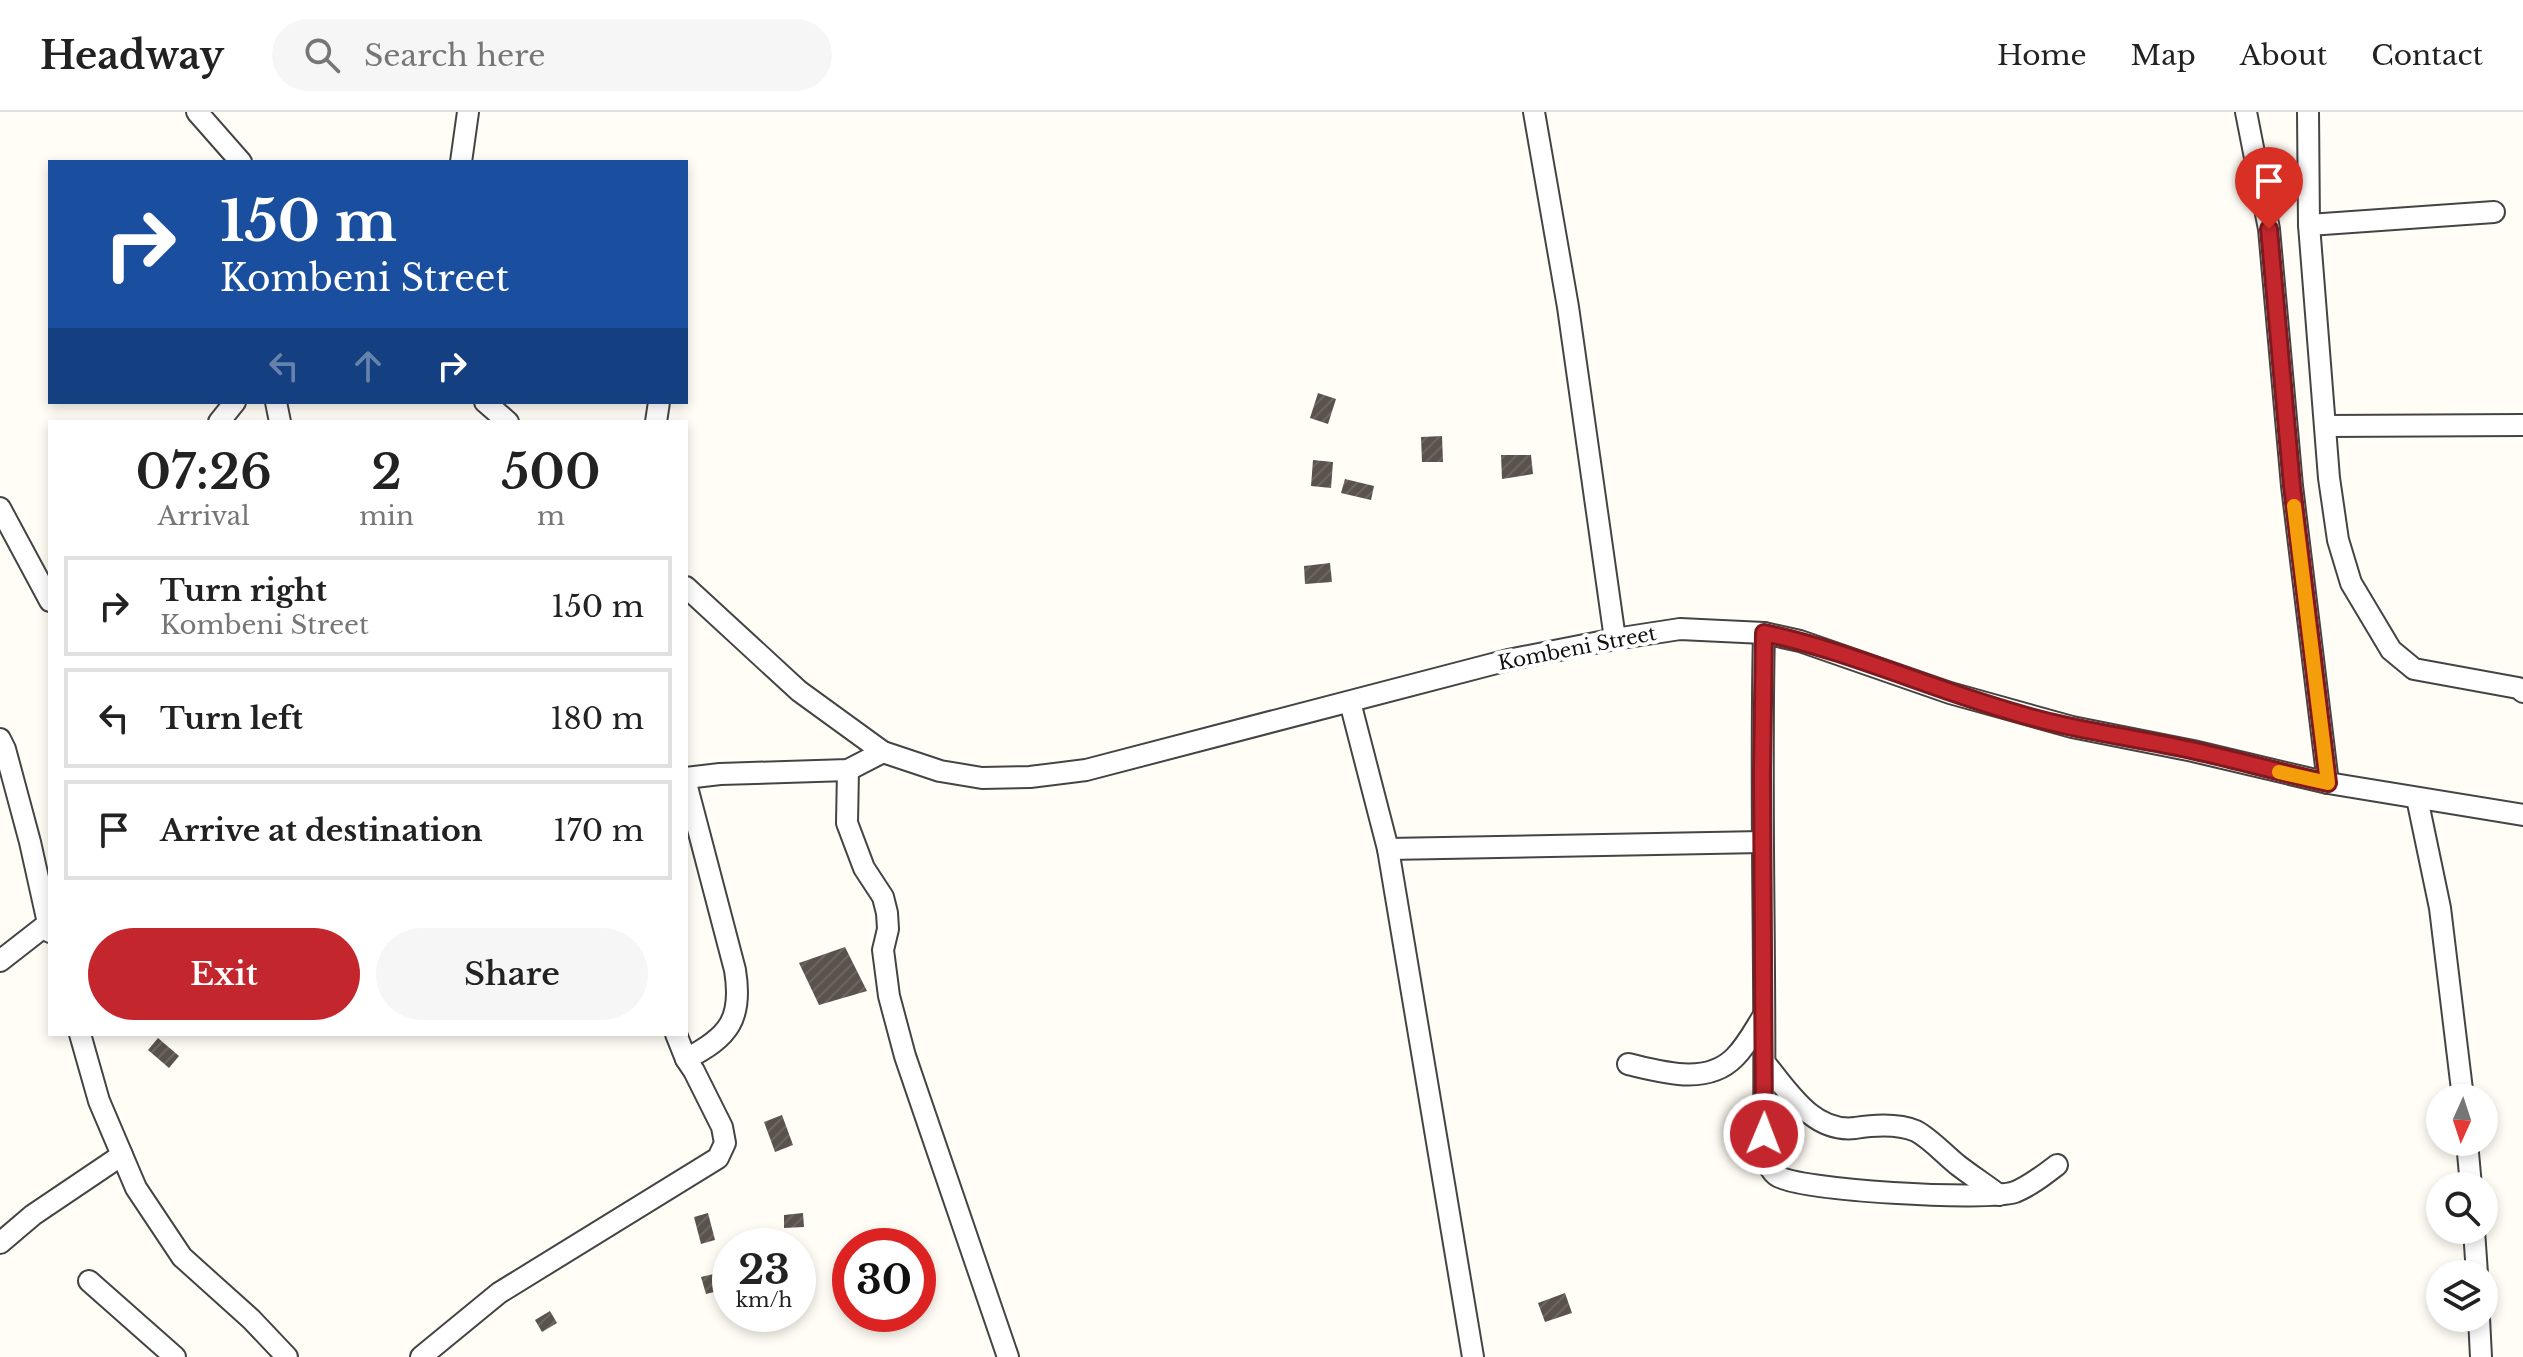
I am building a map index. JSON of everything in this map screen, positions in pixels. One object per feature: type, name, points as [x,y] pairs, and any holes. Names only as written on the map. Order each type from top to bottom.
[{"type":"street","points":[[197,112],[239,160]]},
{"type":"street","points":[[461,160],[468,112]]},
{"type":"street","points":[[1534,112],[1568,307],[1615,639]]},
{"type":"street","points":[[2246,112],[2269,229],[2293,502],[2328,783]]},
{"type":"street","points":[[2308,112],[2309,225],[2329,478],[2338,540],[2351,583],[2391,650],[2414,669],[2518,688],[2523,692]]},
{"type":"street","points":[[2309,225],[2494,212]]},
{"type":"street","points":[[221,420],[233,404]]},
{"type":"street","points":[[487,404],[506,420]]},
{"type":"street","points":[[2326,426],[2523,425]]},
{"type":"street","points":[[0,508],[48,597]]},
{"type":"street","name":"Kombeni Street","points":[[688,589],[799,691],[883,752],[940,771],[982,778],[1030,777],[1086,770],[1508,660],[1680,629],[1764,633],[1822,648],[1950,693],[2072,727],[2193,751],[2328,783],[2523,815]]},
{"type":"street","points":[[1764,633],[1764,1134],[1768,1163],[1775,1175],[1792,1182],[1832,1188],[1966,1196],[2015,1192],[2057,1165]]},
{"type":"street","points":[[1350,702],[1388,849],[1473,1357]]},
{"type":"street","points":[[0,739],[30,842],[48,921]]},
{"type":"street","points":[[688,781],[720,774],[848,770],[883,752]]},
{"type":"street","points":[[848,770],[847,823],[864,868],[883,897],[887,913],[888,929],[883,950],[885,966],[889,996],[905,1056],[1008,1357]]},
{"type":"street","points":[[686,1059],[721,1037],[733,1019],[739,995],[688,789]]},
{"type":"street","points":[[2417,798],[2440,908],[2461,1084]]},
{"type":"street","points":[[1388,849],[1762,842]]},
{"type":"street","points":[[0,961],[48,926]]},
{"type":"street","points":[[1628,1064],[1669,1074],[1695,1075],[1717,1070],[1734,1059],[1764,1015]]},
{"type":"street","points":[[81,1036],[99,1101],[136,1188],[182,1257],[251,1319],[287,1357]]},
{"type":"street","points":[[421,1357],[499,1293],[718,1158],[725,1143],[722,1127],[677,1036]]},
{"type":"street","points":[[1765,1063],[1794,1099],[1828,1127],[1872,1125],[1917,1132],[1999,1195]]},
{"type":"street","points":[[0,1243],[33,1215],[122,1155]]},
{"type":"street","points":[[89,1281],[175,1357]]},
{"type":"street","points":[[2480,1332],[2481,1357]]},
{"type":"building","points":[[1318,393],[1336,399],[1328,424],[1310,418]]},
{"type":"building","points":[[1442,436],[1443,462],[1422,462],[1421,437]]},
{"type":"building","points":[[1501,455],[1531,455],[1533,474],[1502,479]]},
{"type":"building","points":[[1313,460],[1333,462],[1331,488],[1311,486]]},
{"type":"building","points":[[1345,479],[1374,486],[1371,500],[1341,493]]},
{"type":"building","points":[[1330,563],[1332,582],[1305,584],[1304,566]]},
{"type":"building","points":[[845,947],[867,991],[819,1005],[799,963]]},
{"type":"building","points":[[158,1038],[179,1056],[169,1068],[148,1050]]},
{"type":"building","points":[[782,1115],[793,1145],[775,1152],[764,1122]]},
{"type":"building","points":[[708,1213],[712,1241],[701,1244],[694,1217]]},
{"type":"building","points":[[803,1213],[804,1227],[784,1228],[784,1215]]},
{"type":"building","points":[[712,1274],[712,1292],[706,1294],[701,1277]]},
{"type":"building","points":[[1565,1293],[1572,1313],[1545,1322],[1538,1303]]},
{"type":"building","points":[[550,1311],[557,1323],[542,1332],[535,1320]]},
{"type":"slow traffic","points":[[2279,772],[2328,783],[2294,506]]},
{"type":"route","points":[[1764,1134],[1764,633],[1817,646],[2016,713],[2328,783],[2292,486],[2269,229]]}]
